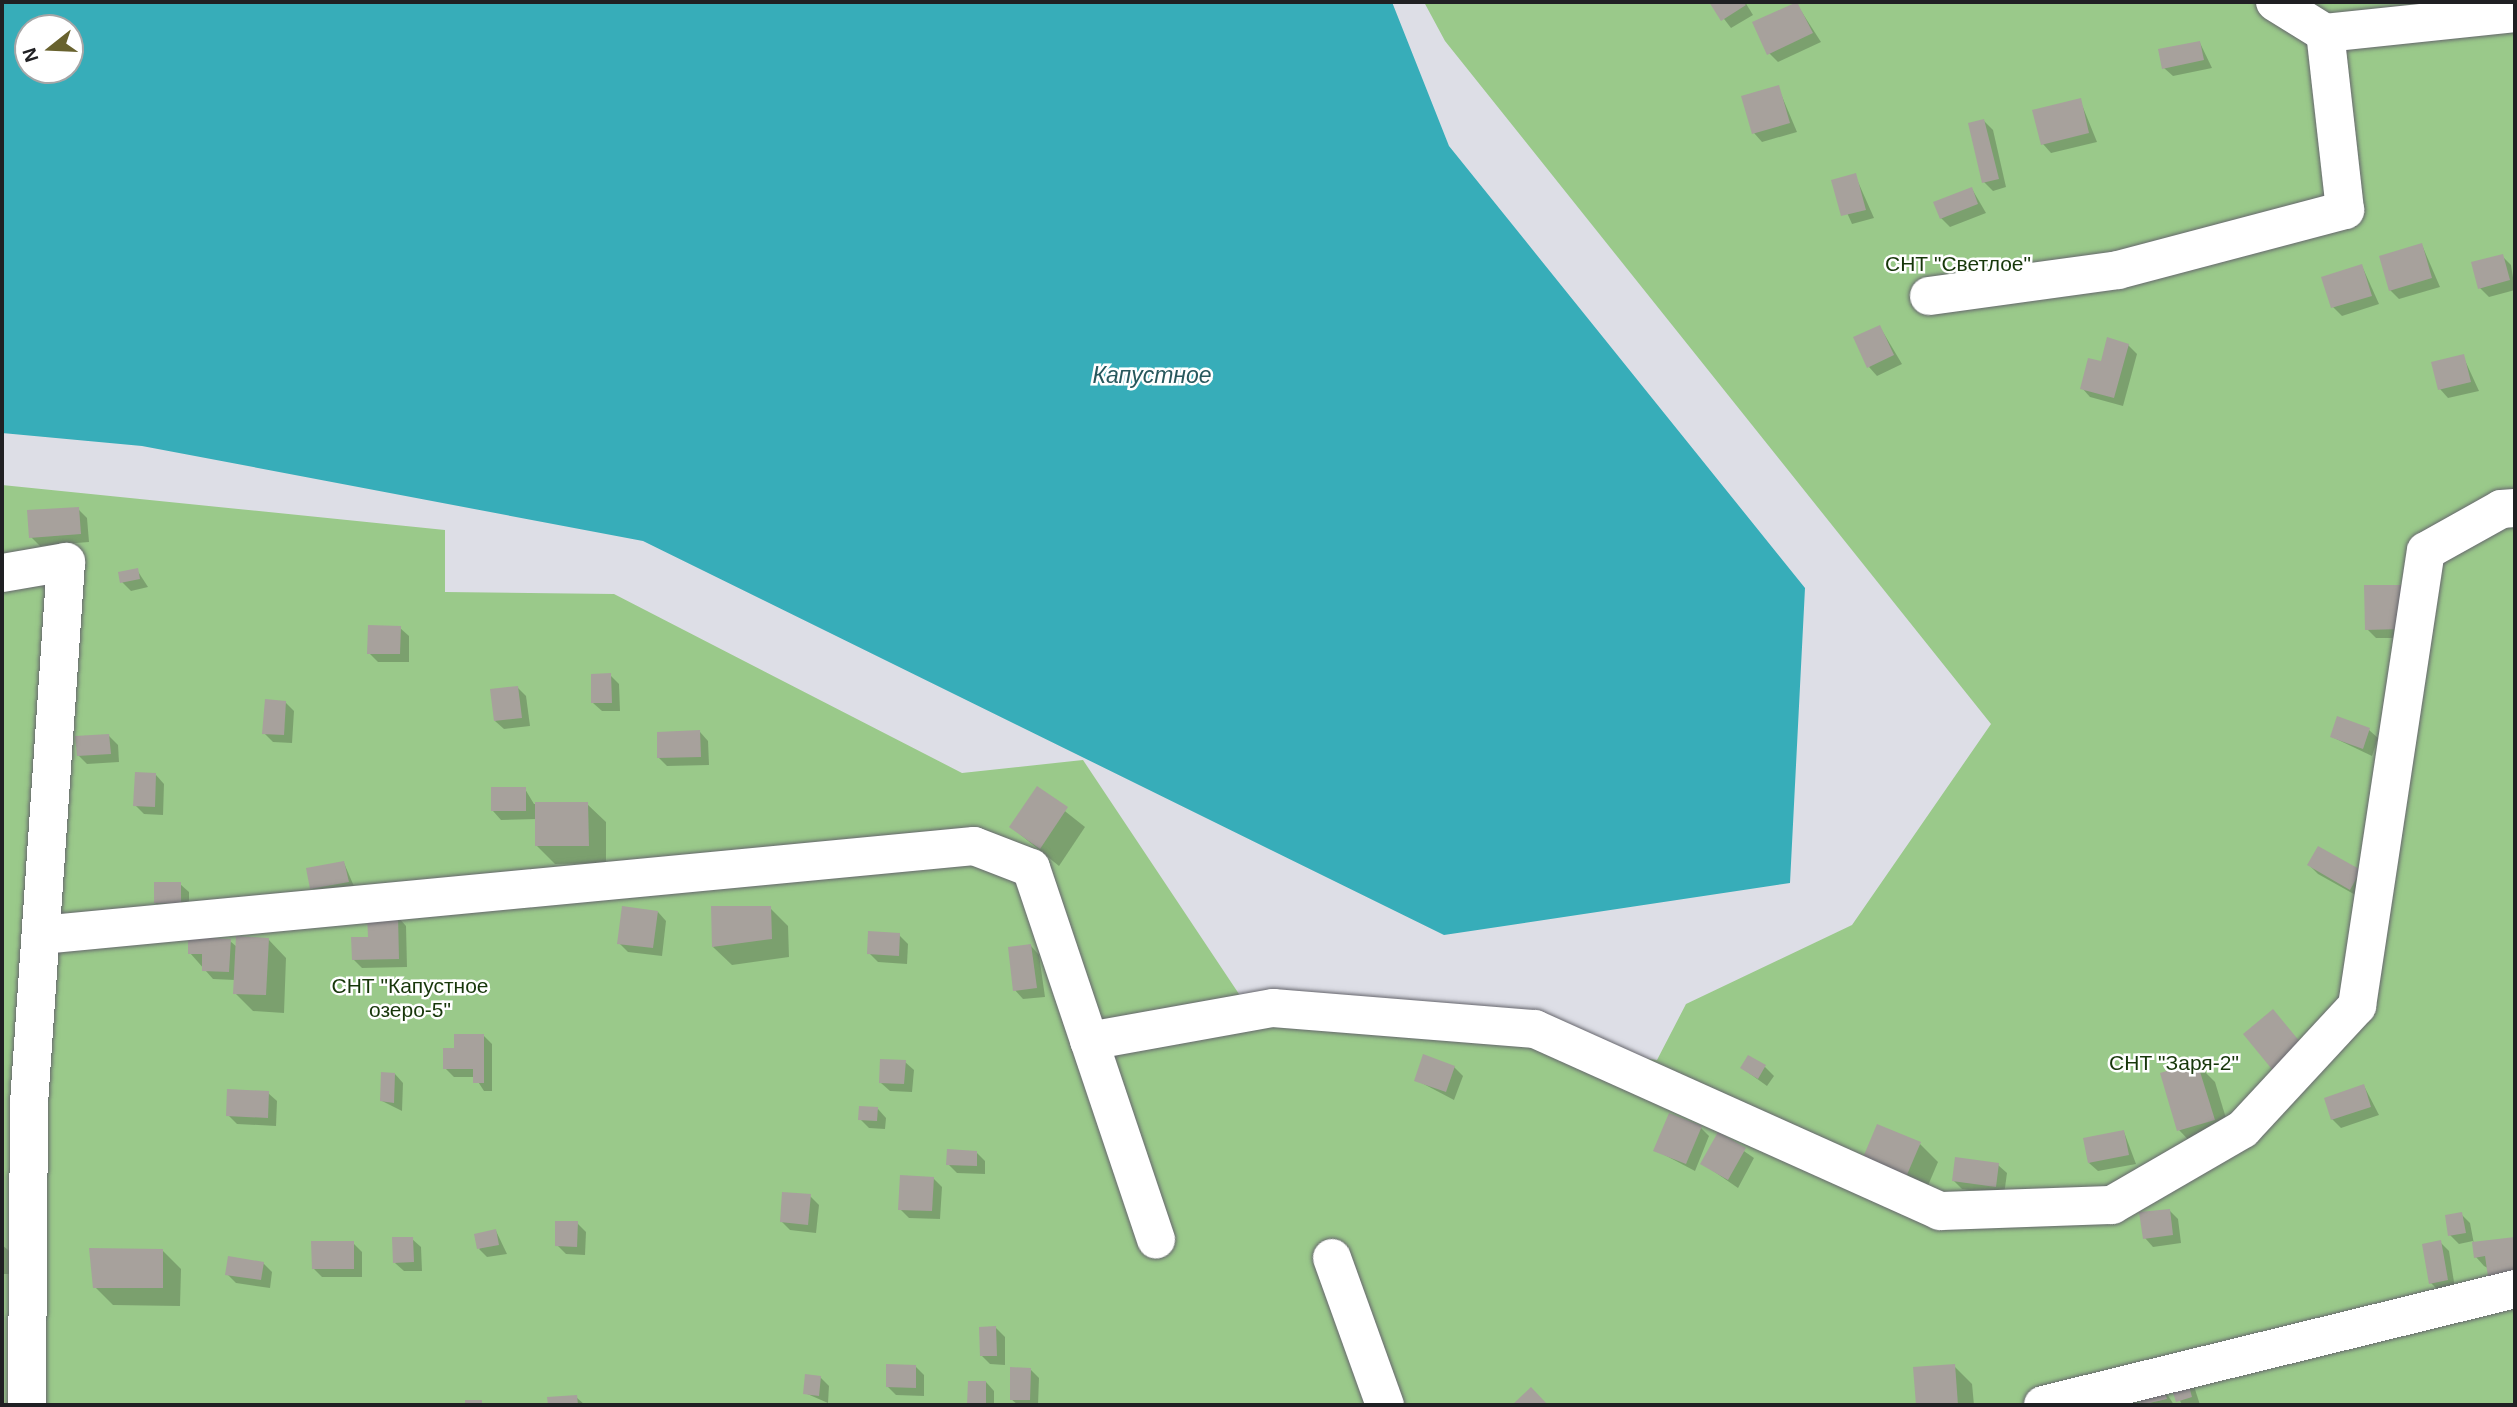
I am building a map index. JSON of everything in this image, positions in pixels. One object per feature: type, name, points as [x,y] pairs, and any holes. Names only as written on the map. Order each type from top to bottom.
[{"type":"lane","points":[[2275,2],[2325,33],[2515,13]]},
{"type":"lane","points":[[1929,296],[2118,270],[2345,211],[2325,33]]},
{"type":"lane","points":[[1089,1041],[1273,1008],[1535,1029],[1940,1211],[2112,1205],[2243,1129],[2357,1006],[2426,551],[2501,509],[2515,508]]},
{"type":"lane","points":[[2,573],[66,562],[41,935],[16,1102],[27,1405]]},
{"type":"lane","points":[[41,935],[974,846],[1031,868],[1156,1240]]},
{"type":"lane","points":[[1332,1258],[1385,1405]]},
{"type":"lane","points":[[2043,1405],[2515,1289]]},
{"type":"green space","points":[[1424,2],[2515,2],[2515,1405],[2,1405],[2,485],[445,530],[445,592],[614,594],[962,773],[1083,760],[1243,1000],[1657,1060],[1686,1004],[1852,925],[1991,724],[1445,41]]},
{"type":"water","name":"Капустное","points":[[2,2],[1392,2],[1449,146],[1805,588],[1790,883],[1444,935],[643,541],[142,446],[2,433]]},
{"type":"building","points":[[1709,2],[1743,2],[1746,5],[1721,21]]},
{"type":"building","points":[[1797,2],[1813,33],[1767,55],[1752,22]]},
{"type":"building","points":[[2200,41],[2204,60],[2162,69],[2158,49]]},
{"type":"building","points":[[1779,85],[1790,123],[1752,134],[1741,96]]},
{"type":"building","points":[[2081,98],[2089,133],[2041,145],[2032,110]]},
{"type":"building","points":[[1984,119],[1999,179],[1982,183],[1968,123]]},
{"type":"building","points":[[1856,173],[1866,210],[1841,216],[1831,180]]},
{"type":"building","points":[[1972,187],[1978,204],[1940,219],[1933,202]]},
{"type":"building","points":[[2422,243],[2432,278],[2389,291],[2379,256]]},
{"type":"building","points":[[2503,254],[2510,280],[2478,289],[2471,262]]},
{"type":"building","points":[[2362,264],[2372,296],[2331,308],[2321,277]]},
{"type":"building","points":[[1880,325],[1894,355],[1867,368],[1853,337]]},
{"type":"building","points":[[2107,337],[2129,344],[2114,398],[2080,389],[2088,358],[2101,361]]},
{"type":"building","points":[[2464,354],[2471,382],[2438,390],[2431,362]]},
{"type":"building","points":[[79,507],[81,534],[29,538],[27,510]]},
{"type":"building","points":[[138,568],[140,579],[120,583],[118,572]]},
{"type":"building","points":[[2364,585],[2402,585],[2402,629],[2365,630]]},
{"type":"building","points":[[368,625],[401,626],[400,654],[367,654]]},
{"type":"building","points":[[611,673],[612,703],[591,703],[591,674]]},
{"type":"building","points":[[518,686],[522,718],[494,721],[490,689]]},
{"type":"building","points":[[265,699],[286,701],[284,735],[262,734]]},
{"type":"building","points":[[2337,716],[2370,728],[2363,749],[2330,737]]},
{"type":"building","points":[[700,730],[701,757],[657,758],[657,732]]},
{"type":"building","points":[[109,734],[111,754],[77,756],[75,736]]},
{"type":"building","points":[[135,772],[156,773],[155,807],[133,806]]},
{"type":"building","points":[[1037,786],[1068,807],[1040,849],[1009,827]]},
{"type":"building","points":[[491,787],[526,787],[526,811],[491,811]]},
{"type":"building","points":[[535,802],[588,802],[589,846],[535,846]]},
{"type":"building","points":[[2318,846],[2361,870],[2350,890],[2307,865]]},
{"type":"building","points":[[344,861],[349,882],[310,889],[306,868]]},
{"type":"building","points":[[154,882],[181,882],[181,904],[154,903]]},
{"type":"building","points":[[622,906],[658,911],[653,948],[617,944]]},
{"type":"building","points":[[711,906],[771,906],[772,939],[712,947]]},
{"type":"building","points":[[398,915],[399,959],[352,960],[351,937],[368,937],[367,916]]},
{"type":"building","points":[[868,931],[900,933],[899,956],[867,954]]},
{"type":"building","points":[[236,936],[269,938],[266,995],[233,994]]},
{"type":"building","points":[[188,937],[231,939],[229,972],[202,971],[202,954],[188,954]]},
{"type":"building","points":[[1031,944],[1037,988],[1013,991],[1008,947]]},
{"type":"building","points":[[2273,1009],[2305,1048],[2275,1073],[2243,1034]]},
{"type":"building","points":[[454,1034],[484,1034],[484,1083],[473,1083],[473,1069],[443,1069],[443,1048],[454,1048]]},
{"type":"building","points":[[1423,1054],[1455,1066],[1446,1092],[1414,1081]]},
{"type":"building","points":[[1748,1055],[1766,1065],[1758,1079],[1740,1068]]},
{"type":"building","points":[[880,1059],[906,1060],[904,1084],[879,1083]]},
{"type":"building","points":[[2197,1062],[2215,1120],[2177,1131],[2160,1073]]},
{"type":"building","points":[[381,1072],[395,1073],[394,1103],[380,1101]]},
{"type":"building","points":[[2364,1084],[2371,1107],[2331,1120],[2324,1098]]},
{"type":"building","points":[[227,1089],[269,1091],[268,1118],[226,1116]]},
{"type":"building","points":[[859,1106],[878,1107],[877,1121],[858,1120]]},
{"type":"building","points":[[1669,1113],[1702,1126],[1686,1164],[1653,1151]]},
{"type":"building","points":[[1877,1124],[1921,1142],[1903,1184],[1859,1167]]},
{"type":"building","points":[[2124,1130],[2129,1155],[2088,1163],[2083,1138]]},
{"type":"building","points":[[1718,1132],[1746,1148],[1728,1180],[1700,1164]]},
{"type":"building","points":[[947,1149],[977,1151],[977,1166],[946,1165]]},
{"type":"building","points":[[1955,1157],[1999,1163],[1996,1187],[1952,1181]]},
{"type":"building","points":[[900,1175],[934,1177],[932,1211],[898,1210]]},
{"type":"building","points":[[782,1192],[811,1194],[808,1225],[780,1222]]},
{"type":"building","points":[[2170,1209],[2173,1235],[2143,1239],[2139,1212]]},
{"type":"building","points":[[2462,1212],[2466,1233],[2448,1236],[2445,1215]]},
{"type":"building","points":[[555,1221],[578,1221],[577,1247],[555,1246]]},
{"type":"building","points":[[496,1229],[499,1245],[477,1249],[474,1234]]},
{"type":"building","points":[[392,1237],[413,1237],[414,1262],[393,1263]]},
{"type":"building","points":[[2515,1237],[2515,1274],[2488,1277],[2485,1256],[2474,1258],[2472,1242]]},
{"type":"building","points":[[2441,1240],[2448,1280],[2429,1284],[2422,1244]]},
{"type":"building","points":[[311,1241],[354,1241],[354,1269],[312,1269]]},
{"type":"building","points":[[89,1248],[163,1249],[163,1288],[93,1288]]},
{"type":"building","points":[[228,1256],[264,1262],[261,1280],[225,1275]]},
{"type":"building","points":[[996,1326],[997,1356],[980,1356],[979,1327]]},
{"type":"building","points":[[886,1364],[916,1365],[916,1388],[886,1387]]},
{"type":"building","points":[[1955,1364],[1958,1405],[1916,1405],[1913,1367]]},
{"type":"building","points":[[1010,1367],[1031,1368],[1030,1400],[1010,1400]]},
{"type":"building","points":[[805,1374],[821,1376],[819,1396],[803,1394]]},
{"type":"building","points":[[2186,1375],[2192,1397],[2176,1402],[2169,1380]]},
{"type":"building","points":[[968,1381],[986,1381],[986,1405],[967,1405]]},
{"type":"building","points":[[2162,1384],[2167,1399],[2141,1405],[2137,1391]]},
{"type":"building","points":[[1531,1387],[1548,1405],[1512,1405]]},
{"type":"building","points":[[577,1395],[578,1405],[548,1405],[547,1397]]},
{"type":"building","points":[[465,1400],[482,1400],[482,1405],[465,1405]]},
{"type":"park label","name":"СНТ \"Светлое\"","points":[[1958,264]]},
{"type":"park label","name":"СНТ \"Капустное озеро-5\"","points":[[410,998]]},
{"type":"park label","name":"СНТ \"Заря-2\"","points":[[2174,1063]]}]
